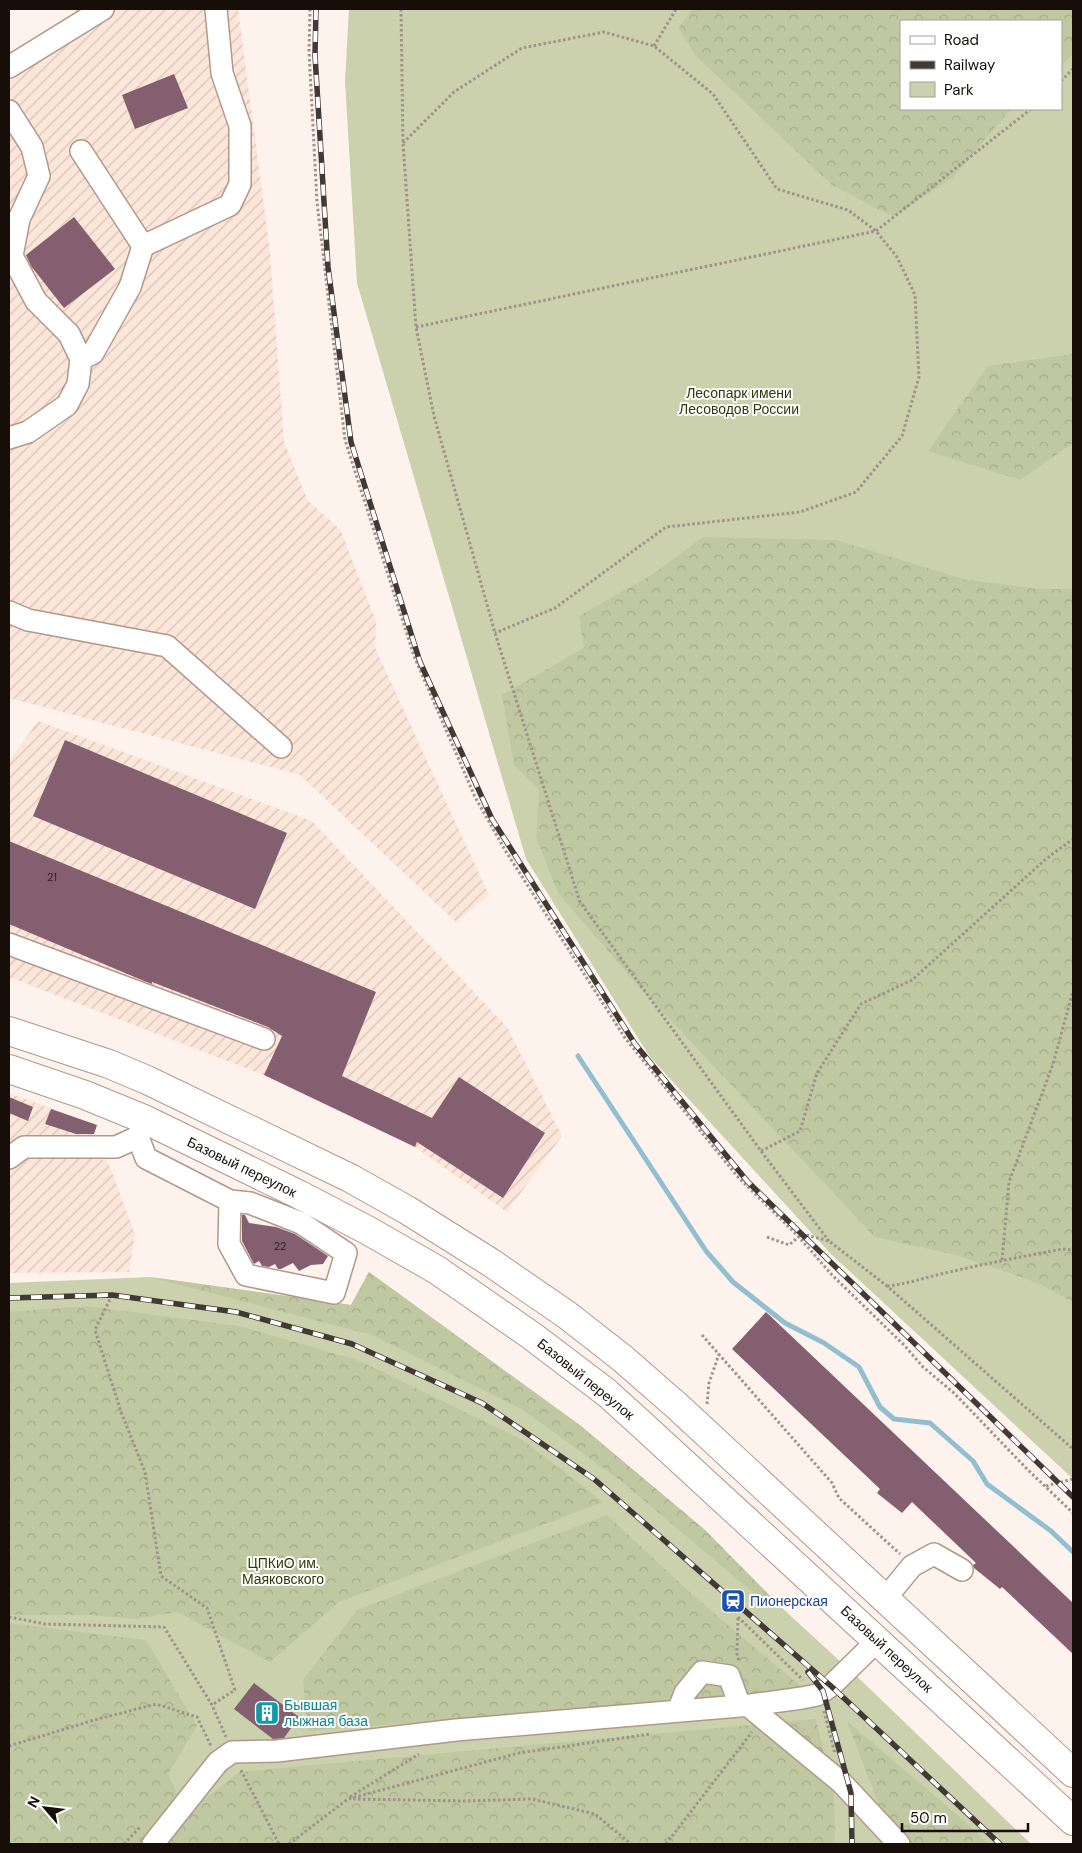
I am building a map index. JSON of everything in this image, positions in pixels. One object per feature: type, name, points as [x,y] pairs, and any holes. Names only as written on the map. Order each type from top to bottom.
[{"type":"main road","points":[[9,1030],[109,1064],[350,1178],[407,1210],[490,1262],[567,1315],[622,1358],[677,1406],[1073,1773]]},
{"type":"main road","name":"Базовый переулок","points":[[9,1069],[85,1095],[142,1129],[298,1194],[367,1230],[437,1270],[532,1336],[607,1393],[1073,1821]]},
{"type":"street","points":[[9,67],[103,9]]},
{"type":"street","points":[[81,359],[93,353],[130,287],[143,246],[230,205],[240,184],[240,126],[222,73],[216,9]]},
{"type":"street","points":[[9,112],[32,147],[39,176],[14,218],[12,256],[36,301],[69,334],[81,359],[78,384],[67,405],[28,432],[9,438]]},
{"type":"street","points":[[81,150],[143,246]]},
{"type":"street","points":[[9,612],[28,620],[167,646],[281,746]]},
{"type":"street","points":[[9,944],[264,1038]]},
{"type":"street","points":[[9,1158],[24,1147],[116,1147],[142,1129],[146,1158],[230,1200],[250,1203],[301,1223],[346,1252],[334,1294],[246,1275],[229,1244],[230,1200]]},
{"type":"street","points":[[885,1599],[912,1566],[934,1554],[962,1570]]},
{"type":"street","points":[[153,1844],[225,1757],[456,1730],[678,1711],[751,1710],[817,1695],[832,1686],[877,1641]]},
{"type":"street","points":[[678,1711],[686,1693],[702,1672],[729,1676],[751,1710],[842,1783],[899,1844]]},
{"type":"path","points":[[310,9],[309,51],[317,202],[345,440],[414,656],[475,796],[505,850],[625,1038],[736,1176],[799,1237],[832,1275],[905,1346],[922,1367],[954,1393],[1073,1512]]},
{"type":"path","points":[[401,9],[403,143],[416,327],[434,416],[495,633],[580,902],[761,1151],[829,1241],[887,1286],[1073,1449]]},
{"type":"path","points":[[654,46],[676,9]]},
{"type":"path","points":[[403,143],[454,92],[522,48],[604,32],[654,46],[713,94],[777,189],[848,210],[876,231],[897,257],[914,295],[919,377],[902,436],[856,492],[800,512],[666,527],[555,608],[495,633]]},
{"type":"path","points":[[1062,79],[1073,69]]},
{"type":"path","points":[[416,327],[876,231],[1030,110]]},
{"type":"path","points":[[761,1151],[800,1132],[817,1073],[861,1004],[912,980],[1046,858],[1073,838]]},
{"type":"path","points":[[1002,1260],[1009,1182],[1053,1064],[1073,990]]},
{"type":"path","points":[[767,1237],[789,1245],[802,1234],[829,1241]]},
{"type":"path","points":[[887,1286],[905,1285],[945,1273],[1002,1260],[1063,1249],[1073,1250]]},
{"type":"path","points":[[112,1295],[96,1330],[120,1412],[145,1472],[161,1576],[207,1608],[234,1690],[212,1706]]},
{"type":"path","points":[[702,1335],[832,1483],[839,1498],[912,1566]]},
{"type":"path","points":[[707,1409],[708,1383],[719,1354]]},
{"type":"path","points":[[1046,1486],[1073,1479]]},
{"type":"path","points":[[9,1617],[45,1624],[164,1628],[212,1706],[225,1757]]},
{"type":"path","points":[[9,1746],[91,1720],[156,1704],[197,1717],[225,1757],[279,1844]]},
{"type":"path","points":[[666,1844],[751,1710]]},
{"type":"path","points":[[348,1799],[519,1753],[656,1733]]},
{"type":"path","points":[[289,1844],[348,1799],[423,1751]]},
{"type":"path","points":[[348,1799],[466,1801],[532,1799],[596,1814],[631,1844]]},
{"type":"shaded area","points":[[79,9],[238,9],[270,252],[284,442],[308,501],[340,529],[376,621],[375,648],[489,895],[456,922],[300,775],[9,698],[9,49],[11,52]]},
{"type":"shaded area","points":[[38,721],[312,821],[507,1027],[562,1136],[507,1212],[415,1147],[264,1075],[9,977],[9,761]]},
{"type":"shaded area","points":[[9,1093],[97,1125],[89,1146],[101,1160],[107,1159],[135,1234],[129,1272],[9,1273]]},
{"type":"green space","name":"Лесопарк имени Лесоводов России","points":[[349,9],[1073,9],[1073,1479],[830,1253],[650,1057],[526,859],[357,283],[345,81]]},
{"type":"green space","points":[[692,9],[1073,9],[1073,54],[1062,64],[1062,20],[900,20],[900,110],[1010,110],[953,177],[893,217],[832,185],[695,55],[679,28]]},
{"type":"green space","points":[[1073,354],[1073,443],[1020,480],[928,451],[988,366]]},
{"type":"green space","points":[[703,537],[836,540],[967,580],[1041,589],[1073,589],[1073,1302],[1038,1283],[956,1255],[875,1237],[643,991],[558,893],[536,837],[539,789],[514,765],[502,695],[584,648],[579,616],[653,574]]},
{"type":"green space","name":"ЦПКиО им. Маяковского","points":[[369,1272],[581,1426],[705,1530],[781,1607],[867,1686],[1031,1844],[9,1844],[9,1283],[150,1277],[351,1305]]},
{"type":"green space","points":[[369,1272],[581,1426],[705,1530],[781,1607],[769,1606],[621,1481],[523,1410],[372,1335],[150,1277],[351,1305]]},
{"type":"green space","points":[[87,1306],[239,1326],[360,1361],[521,1439],[603,1502],[339,1602],[270,1662],[177,1612],[136,1619],[91,1615],[9,1614],[9,1312]]},
{"type":"green space","points":[[607,1515],[696,1598],[806,1691],[308,1731],[303,1680],[357,1610]]},
{"type":"green space","points":[[9,1623],[146,1640],[197,1726],[168,1774],[179,1798],[141,1844],[9,1844]]},
{"type":"green space","points":[[816,1719],[834,1795],[835,1844],[166,1844],[199,1804],[239,1772]]},
{"type":"green space","points":[[847,1721],[962,1819],[988,1844],[910,1844],[882,1813]]},
{"type":"building","points":[[174,74],[188,108],[135,129],[122,95]]},
{"type":"building","points":[[74,217],[115,269],[64,308],[31,266],[26,255]]},
{"type":"building","points":[[65,740],[287,833],[255,909],[33,816]]},
{"type":"building","points":[[9,841],[376,992],[342,1076],[432,1118],[459,1077],[545,1133],[503,1198],[417,1142],[415,1147],[264,1075],[282,1036],[268,1027],[152,982],[152,984],[144,981],[9,924]]},
{"type":"building","points":[[9,1097],[33,1107],[28,1121],[9,1113]]},
{"type":"building","points":[[51,1109],[97,1125],[94,1134],[76,1134],[45,1124]]},
{"type":"building","points":[[242,1215],[245,1215],[249,1223],[276,1227],[295,1234],[328,1256],[323,1264],[311,1265],[299,1271],[293,1263],[281,1269],[278,1269],[275,1264],[269,1267],[262,1266],[259,1261],[254,1264],[242,1241]]},
{"type":"building","points":[[766,1312],[1073,1603],[1073,1654],[1002,1587],[1000,1589],[974,1568],[973,1565],[976,1563],[912,1502],[902,1513],[877,1493],[880,1489],[732,1349]]},
{"type":"building","name":"Бывшая лыжная база","points":[[254,1683],[299,1717],[284,1738],[273,1739],[234,1709]]},
{"type":"waterway","points":[[578,1056],[706,1251],[733,1282],[785,1323],[824,1343],[859,1367],[880,1407],[894,1419],[930,1423],[973,1461],[987,1484],[1051,1531],[1073,1552]]},
{"type":"railway","points":[[316,9],[315,55],[328,267],[351,442],[420,662],[492,819],[635,1044],[748,1182],[1073,1497]]},
{"type":"railway","points":[[9,1298],[112,1295],[236,1312],[352,1344],[482,1403],[594,1479],[831,1686],[1000,1844]]},
{"type":"railway","points":[[808,1672],[823,1691],[851,1793],[852,1844]]},
{"type":"place","name":"Пионерская","points":[[733,1601]]},
{"type":"place","name":"Бывшая лыжная база","points":[[267,1713]]}]
